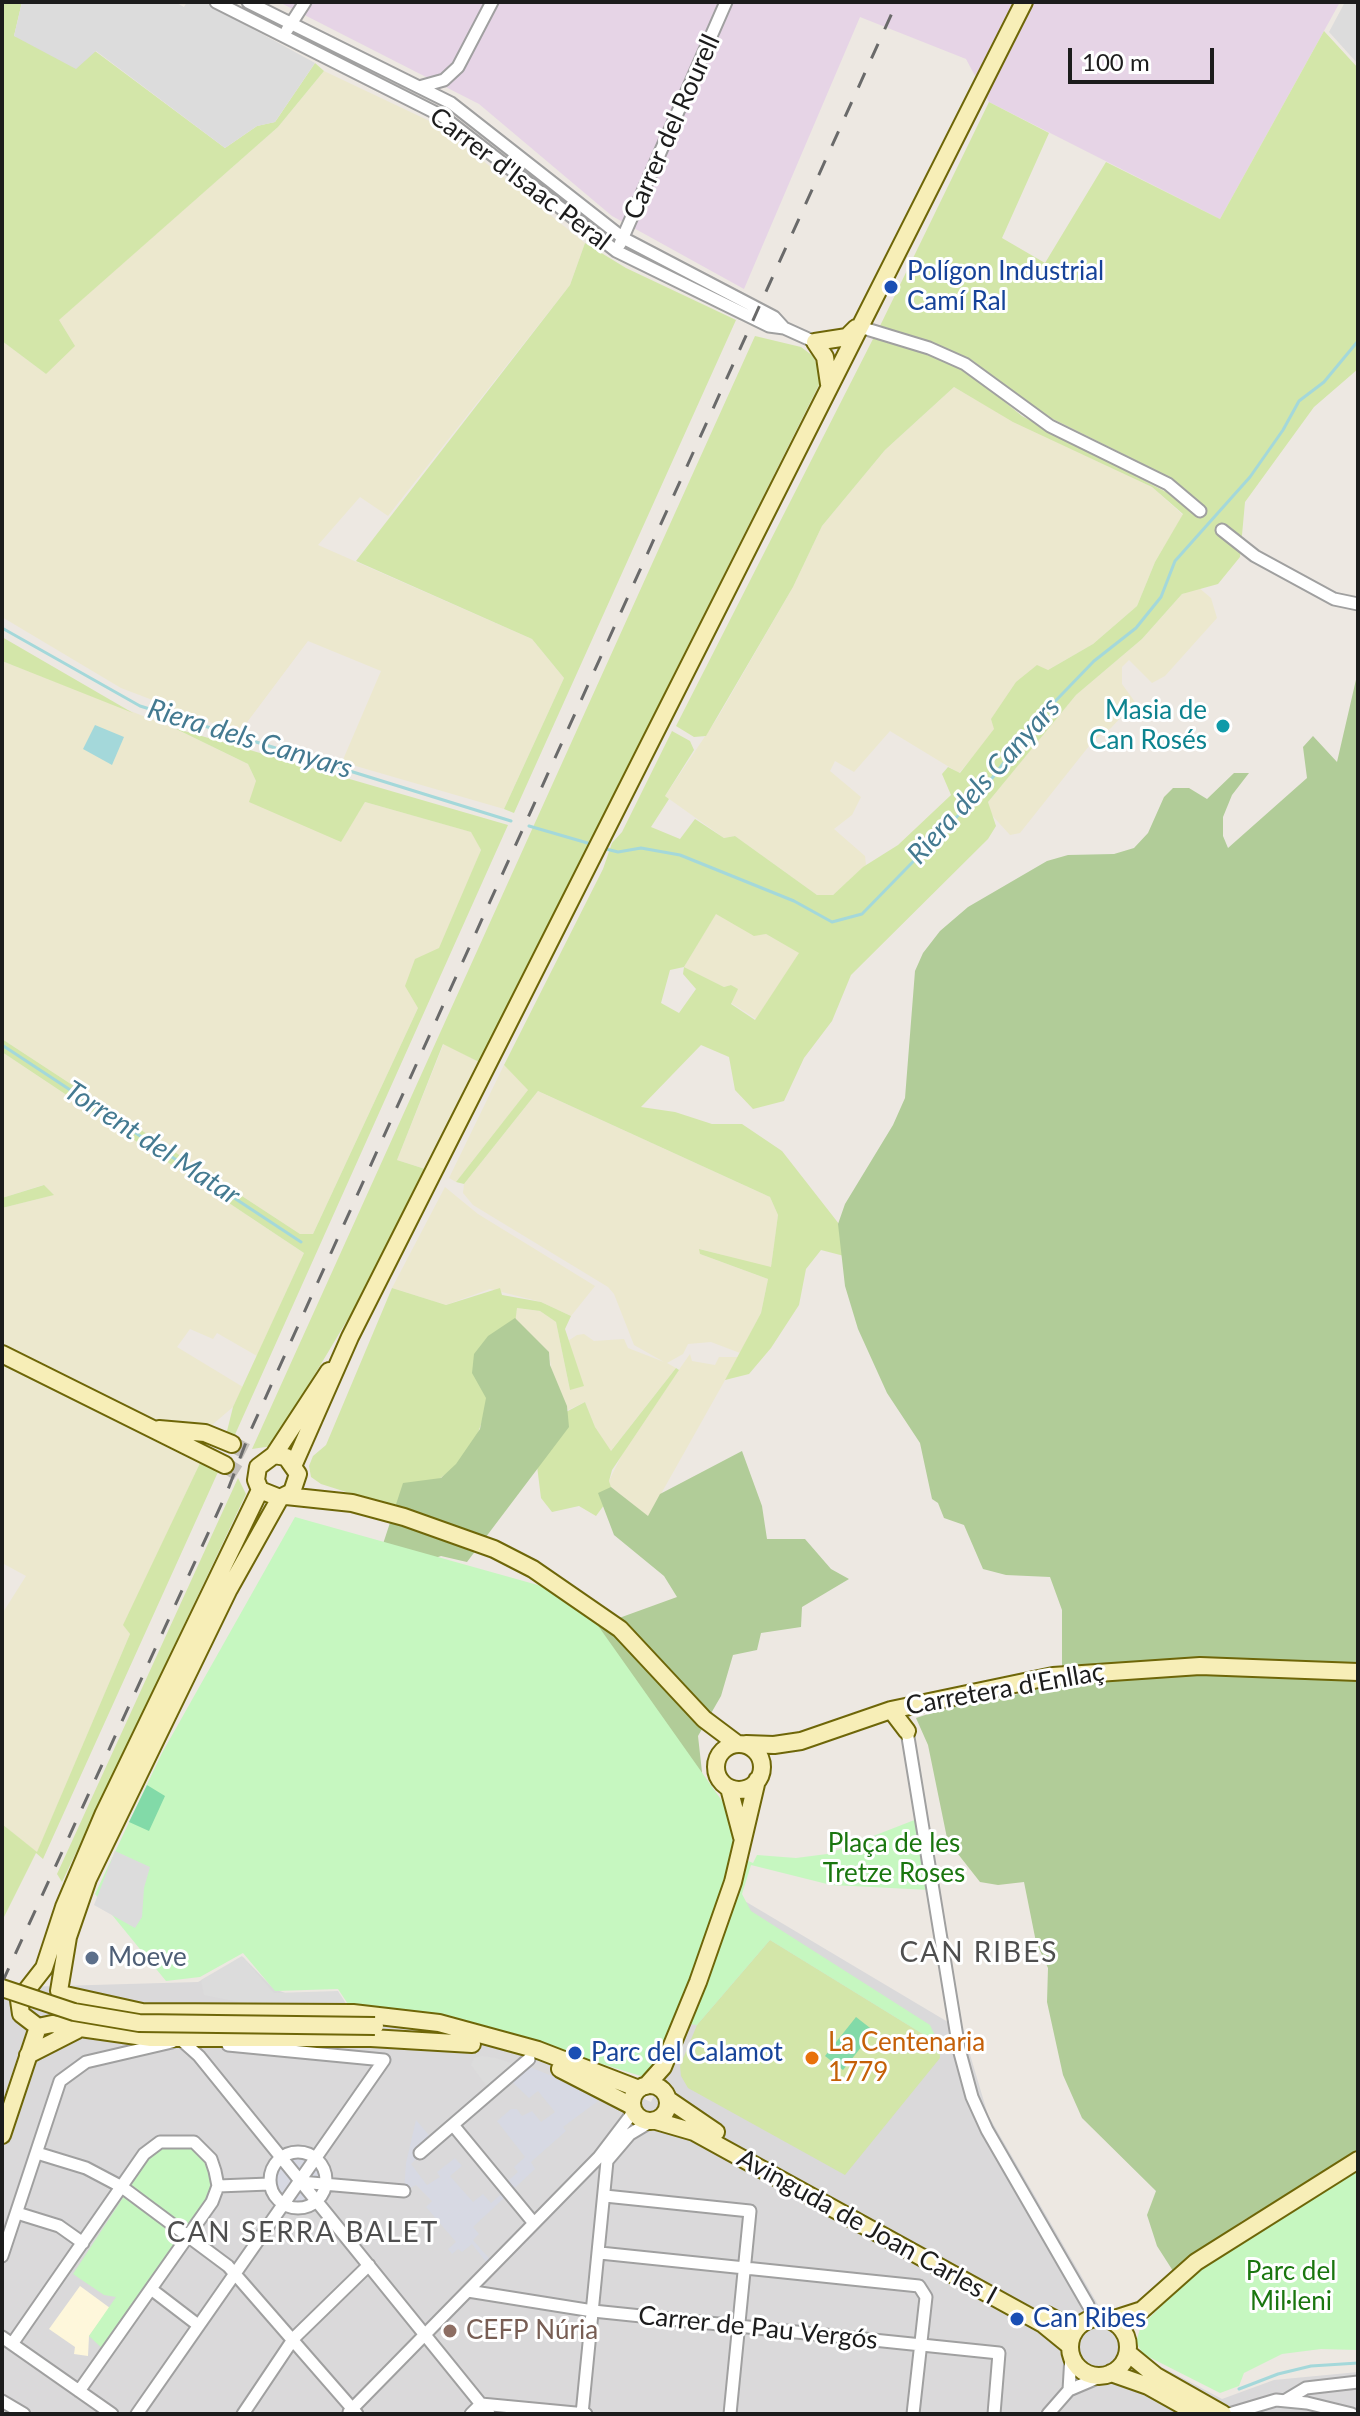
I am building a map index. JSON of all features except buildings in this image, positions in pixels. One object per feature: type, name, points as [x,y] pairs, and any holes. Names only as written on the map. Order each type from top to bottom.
[{"type":"street","name":"Carrer d'Isaac Peral","points":[[216,2],[442,116],[616,251],[769,326],[784,328],[815,342]]},
{"type":"street","name":"Carrer d'Isaac Peral","points":[[248,2],[451,103],[623,238],[774,317],[784,328]]},
{"type":"street","points":[[284,38],[288,24],[305,2]]},
{"type":"street","points":[[442,116],[441,99],[492,2]]},
{"type":"street","name":"Carrer del Rourell","points":[[616,251],[726,2]]},
{"type":"street","points":[[2,2135],[28,2055],[45,2026],[63,2008],[60,1992],[68,1937],[92,1871],[229,1589],[283,1497],[297,1484],[296,1469],[350,1337],[1024,2]]},
{"type":"street","points":[[419,87],[444,80],[458,67]]},
{"type":"street","points":[[829,387],[830,371],[815,342],[847,337],[862,323]]},
{"type":"street","points":[[862,323],[965,364],[1050,426],[1168,484],[1200,511]]},
{"type":"street","points":[[1222,530],[1255,556],[1321,592],[1358,604]]},
{"type":"street","points":[[137,2414],[384,2060],[45,2026],[26,2021],[19,2008],[24,1991],[44,1968],[64,1907],[104,1813],[258,1485],[258,1467],[350,1337]]},
{"type":"street","points":[[2,1354],[283,1497],[352,1503]]},
{"type":"street","points":[[154,1429],[205,1433],[232,1444]]},
{"type":"street","points":[[178,1442],[205,1433]]},
{"type":"street","points":[[264,1456],[286,1457],[313,1486],[352,1503],[453,1533],[544,1576],[620,1629],[704,1719],[761,1760],[729,1895],[663,2067],[642,2087],[603,2159],[605,2196],[583,2414],[485,2409],[471,2414]]},
{"type":"street","name":"Carretera d'Enllaç","points":[[741,1744],[774,1745],[801,1741],[891,1710],[987,1687],[1115,1669],[1200,1666],[1358,1672]]},
{"type":"street","points":[[910,1705],[907,1731],[959,2049],[972,2097],[1093,2318],[1128,2346],[1156,2376],[1226,2414],[1265,2402],[1286,2400],[1352,2414]]},
{"type":"street","points":[[891,1710],[907,1731]]},
{"type":"street","points":[[704,1719],[718,1778],[729,1788],[742,1840]]},
{"type":"street","name":"Carretera d'Enllaç","points":[[759,1778],[777,1756],[801,1741]]},
{"type":"street","points":[[715,1763],[722,1750],[741,1744]]},
{"type":"street","points":[[729,1788],[745,1789],[759,1778]]},
{"type":"street","points":[[62,1971],[90,2002]]},
{"type":"street","points":[[30,1986],[48,1984],[60,1992],[90,2002],[142,2012],[353,2013],[439,2023],[473,2039],[595,2084],[633,2108],[641,2120],[653,2121]]},
{"type":"street","points":[[2,1988],[74,2012],[139,2023],[375,2026],[473,2039],[538,2050],[642,2087],[657,2086],[667,2097]]},
{"type":"street","points":[[134,2052],[144,2037],[142,2012]]},
{"type":"street","points":[[28,2055],[79,2029]]},
{"type":"street","points":[[2,2256],[60,2081],[67,2072],[86,2062],[180,2039],[473,2039]]},
{"type":"street","points":[[180,2039],[199,2056],[485,2409]]},
{"type":"street","points":[[420,2153],[529,2059]]},
{"type":"street","points":[[37,2153],[86,2168],[122,2187],[236,2272],[294,2338],[352,2412],[533,2222],[630,2134],[666,2113],[663,2067]]},
{"type":"street","name":"Avinguda de Joan Carles I","points":[[667,2097],[699,2122],[1066,2325],[1093,2318]]},
{"type":"street","name":"Avinguda de Joan Carles I","points":[[653,2121],[694,2132],[1043,2324],[1071,2351]]},
{"type":"street","points":[[453,2125],[533,2222]]},
{"type":"street","points":[[79,2391],[212,2202],[218,2186],[205,2151],[194,2142],[160,2142],[144,2154],[83,2243],[7,2340],[79,2391],[112,2414]]},
{"type":"street","points":[[269,2184],[284,2204],[301,2208],[317,2203],[327,2184],[324,2170],[316,2159],[301,2153],[280,2158]]},
{"type":"street","points":[[269,2184],[280,2158]]},
{"type":"street","points":[[1048,2414],[1069,2390],[1107,2375],[1123,2364],[1142,2310],[1196,2262],[1358,2160]]},
{"type":"street","points":[[300,2182],[404,2191]]},
{"type":"street","points":[[218,2186],[269,2184]]},
{"type":"street","points":[[605,2196],[750,2211],[730,2414]]},
{"type":"street","points":[[17,2213],[59,2226],[83,2243]]},
{"type":"street","points":[[600,2253],[919,2286],[926,2297],[913,2414]]},
{"type":"street","points":[[243,2414],[294,2338],[369,2265]]},
{"type":"street","points":[[151,2289],[198,2325]]},
{"type":"street","name":"Carrer de Pau Vergós","points":[[468,2291],[593,2311],[739,2324],[1000,2355],[994,2414]]},
{"type":"street","points":[[1069,2390],[1071,2351],[1093,2318],[1142,2310]]},
{"type":"street","points":[[1071,2351],[1082,2371],[1148,2386],[1198,2414]]},
{"type":"street","points":[[1286,2400],[1306,2388],[1358,2382]]},
{"type":"street","points":[[2,2401],[24,2414]]},
{"type":"shaded area","points":[[22,2],[175,2],[184,7],[187,2],[204,2],[315,63],[275,122],[257,126],[225,148],[96,51],[76,69],[14,36]]},
{"type":"shaded area","points":[[279,2],[1340,2],[1220,219],[989,102],[966,59],[860,17],[744,289],[612,216],[479,104]]},
{"type":"shaded area","points":[[1345,2],[1358,2],[1358,64],[1329,32]]},
{"type":"shaded area","points":[[324,71],[440,126],[585,243],[570,285],[388,516],[360,497],[318,545],[532,639],[564,678],[504,809],[342,762],[381,671],[308,641],[239,733],[121,688],[2,617],[2,341],[46,374],[58,320],[278,127]]},
{"type":"shaded area","points":[[954,387],[1013,421],[1152,487],[1183,515],[1155,562],[1137,606],[1093,644],[1048,670],[959,773],[890,731],[854,772],[835,761],[830,771],[861,797],[852,815],[834,829],[865,856],[866,865],[833,895],[817,895],[735,836],[724,838],[665,796],[718,717],[793,587],[822,526],[885,450]]},
{"type":"shaded area","points":[[1198,587],[1211,598],[1217,618],[1165,676],[1152,683],[1129,660],[1122,667],[1122,684],[1135,702],[1111,728],[1093,741],[1020,833],[1010,835],[989,812],[988,802],[994,793],[1076,695],[1142,639],[1182,594]]},
{"type":"shaded area","points":[[2,661],[174,728],[248,764],[256,781],[340,842],[365,802],[472,832],[481,850],[418,1008],[313,1234],[300,1234],[2,1039]]},
{"type":"shaded area","points":[[716,913],[754,935],[766,934],[800,953],[756,1019],[731,1003],[737,989],[731,985],[724,987],[684,967]]},
{"type":"shaded area","points":[[444,1043],[479,1062],[425,1169],[397,1160]]},
{"type":"shaded area","points":[[2,1052],[304,1253],[257,1356],[217,1333],[213,1339],[190,1329],[177,1347],[243,1387],[233,1407],[212,1425],[158,1424],[2,1345],[2,1208],[53,1195],[43,1185],[2,1198]]},
{"type":"shaded area","points":[[504,1065],[529,1089],[456,1182],[449,1178]]},
{"type":"shaded area","points":[[538,1091],[770,1197],[778,1215],[771,1268],[700,1249],[700,1254],[768,1279],[761,1313],[740,1353],[711,1342],[688,1344],[683,1354],[667,1363],[676,1368],[610,1452],[585,1402],[568,1410],[551,1368],[549,1352],[515,1319],[517,1308],[540,1311],[556,1322],[570,1390],[568,1341],[577,1335],[584,1334],[594,1341],[624,1339],[628,1348],[664,1362],[634,1345],[614,1294],[608,1287],[473,1205],[463,1193],[464,1184]]},
{"type":"shaded area","points":[[445,1187],[478,1214],[595,1286],[571,1316],[541,1302],[490,1289],[446,1305],[392,1288]]},
{"type":"shaded area","points":[[690,1354],[692,1361],[715,1365],[719,1357],[738,1357],[648,1517],[611,1487],[609,1481],[628,1442]]},
{"type":"shaded area","points":[[2,1362],[201,1461],[124,1625],[130,1634],[37,1853],[2,1824],[2,1614],[26,1576],[4,1564],[2,1567]]},
{"type":"shaded area","points":[[115,1851],[150,1867],[144,1888],[142,1917],[135,1928],[94,1905]]},
{"type":"shaded area","points":[[738,1897],[963,2031],[988,2115],[1122,2346],[1222,2399],[1274,2380],[1358,2372],[1358,2414],[2,2414],[2,1978],[22,1987],[198,1982],[243,1957],[274,1989],[355,2017],[503,2045],[581,2071],[651,2102]]},
{"type":"shaded area","points":[[242,1956],[274,1993],[338,1991],[350,2010],[259,2006],[204,1995],[201,1980]]},
{"type":"shaded area","points":[[482,2056],[517,2065],[490,2091],[471,2065],[474,2058]]},
{"type":"shaded area","points":[[523,2064],[581,2088],[598,2101],[563,2127],[566,2131],[531,2162],[535,2169],[473,2227],[479,2234],[473,2240],[494,2264],[490,2267],[472,2244],[462,2252],[458,2249],[452,2254],[448,2249],[456,2242],[426,2207],[432,2201],[416,2185],[404,2191],[406,2163],[416,2120],[434,2141],[411,2164],[427,2185],[440,2177],[437,2172],[455,2158],[462,2166],[450,2176],[473,2202],[483,2194],[491,2203],[506,2190],[503,2185],[518,2172],[514,2167],[525,2157],[497,2121],[511,2109],[517,2109],[522,2116],[532,2111],[541,2122],[555,2112],[538,2091],[529,2098],[507,2077]]},
{"type":"shaded area","points":[[298,2152],[318,2160],[326,2180],[318,2200],[298,2208],[278,2200],[270,2180],[278,2160]]},
{"type":"shaded area","points":[[80,2286],[110,2308],[89,2336],[88,2356],[74,2354],[75,2347],[49,2329]]},
{"type":"green space","points":[[2,2],[22,2],[14,36],[95,51],[225,148],[257,126],[275,122],[315,63],[324,71],[278,127],[59,320],[75,346],[46,374],[2,341]]},
{"type":"green space","points":[[1324,31],[1358,68],[1358,369],[1314,407],[1245,502],[1240,557],[1218,584],[1182,594],[1142,639],[1076,695],[988,802],[996,826],[988,839],[851,975],[832,1021],[804,1058],[784,1101],[753,1109],[735,1090],[729,1057],[701,1045],[641,1107],[675,1112],[712,1124],[742,1124],[782,1151],[850,1238],[848,1257],[821,1250],[806,1269],[799,1305],[771,1348],[749,1374],[725,1380],[761,1313],[768,1279],[700,1254],[699,1249],[771,1267],[778,1215],[770,1197],[538,1091],[464,1184],[456,1182],[528,1090],[504,1065],[603,869],[612,843],[622,832],[672,731],[690,741],[694,750],[665,796],[669,799],[651,827],[680,839],[695,819],[724,838],[735,836],[817,895],[833,895],[863,867],[898,845],[951,795],[942,774],[948,767],[960,773],[994,729],[991,719],[1016,682],[1037,665],[1048,670],[1093,644],[1137,606],[1155,562],[1183,514],[1152,487],[1013,422],[954,387],[885,450],[822,526],[793,587],[706,736],[694,737],[676,726],[874,337],[935,353],[967,371],[1022,416],[1166,492],[1198,517],[1204,510],[1169,477],[1033,409],[972,360],[879,328],[989,102],[1049,133],[1002,238],[1045,263],[1106,162],[1220,219]],"holes":[[[716,914],[754,936],[766,934],[799,953],[755,1020],[731,1004],[738,989],[731,985],[724,987],[684,967]],[[684,967],[683,974],[696,989],[679,1013],[661,1003],[670,970]]]},
{"type":"green space","points":[[585,243],[626,268],[736,320],[514,813],[504,809],[564,678],[532,639],[356,561],[570,285]]},
{"type":"green space","points":[[755,336],[801,347],[813,356],[820,372],[819,385],[479,1062],[443,1044],[397,1160],[425,1169],[370,1282],[272,1446],[252,1449]]},
{"type":"green space","points":[[2,637],[133,713],[2,661]]},
{"type":"green space","points":[[1358,671],[1358,2154],[1242,2221],[1173,2271],[1157,2246],[1147,2215],[1156,2191],[1082,2118],[1063,2075],[1047,2002],[1048,1968],[1036,1942],[1024,1882],[998,1885],[980,1882],[947,1838],[928,1745],[916,1718],[965,1702],[984,1702],[1062,1684],[1062,1610],[1050,1577],[1006,1575],[983,1569],[964,1525],[944,1518],[938,1503],[932,1499],[920,1443],[887,1393],[858,1329],[845,1286],[838,1224],[845,1204],[893,1125],[905,1098],[915,971],[923,953],[940,931],[968,907],[1047,861],[1068,855],[1114,854],[1134,848],[1148,833],[1164,797],[1173,788],[1189,788],[1207,799],[1234,773],[1249,773],[1232,795],[1223,817],[1223,836],[1228,848],[1307,778],[1303,747],[1313,736],[1337,762]]},
{"type":"green space","points":[[174,728],[508,825],[233,1439],[226,1435],[233,1407],[304,1253],[2,1052],[2,1039],[300,1234],[313,1234],[418,1008],[405,986],[415,959],[439,948],[481,850],[471,832],[365,802],[341,842],[249,802],[256,781],[248,764]]},
{"type":"green space","points":[[44,1185],[54,1195],[2,1208],[2,1198]]},
{"type":"green space","points":[[392,1288],[446,1305],[500,1288],[502,1295],[541,1302],[571,1316],[565,1329],[584,1386],[570,1390],[556,1322],[540,1311],[517,1308],[515,1324],[477,1436],[459,1464],[400,1509],[321,1484],[311,1477],[309,1466],[313,1456],[326,1445]]},
{"type":"green space","points":[[515,1318],[549,1352],[550,1365],[567,1406],[569,1427],[467,1562],[441,1556],[432,1559],[383,1544],[403,1483],[441,1478],[456,1464],[480,1429],[486,1398],[472,1373],[474,1354],[488,1336]]},
{"type":"green space","points":[[676,1368],[679,1370],[612,1470],[609,1481],[613,1493],[596,1516],[579,1506],[552,1512],[541,1498],[537,1466],[566,1412],[585,1402],[595,1427],[611,1451]]},
{"type":"green space","points":[[742,1451],[762,1506],[767,1539],[805,1539],[831,1569],[849,1579],[802,1607],[801,1627],[761,1633],[757,1650],[733,1655],[721,1696],[698,1736],[704,1790],[586,1630],[677,1597],[664,1576],[614,1535],[598,1493],[611,1487],[648,1516],[660,1494]]},
{"type":"green space","points":[[201,1461],[218,1472],[43,1859],[36,1853],[2,1921],[2,1824],[37,1852],[130,1634],[123,1625]]},
{"type":"green space","points":[[238,1478],[246,1494],[62,1882],[57,1874]]},
{"type":"green space","points":[[295,1517],[577,1596],[732,1815],[733,1854],[713,1928],[660,2060],[644,2077],[486,2028],[352,2010],[338,1989],[275,1991],[243,1953],[200,1977],[166,1981],[95,1894],[162,1753]]},
{"type":"green space","points":[[147,1785],[165,1796],[149,1831],[129,1822]]},
{"type":"green space","name":"Plaça de les Tretze Roses","points":[[917,1819],[930,1890],[831,1885],[751,1865],[742,1894],[751,1911],[930,2025],[939,2044],[770,1940],[697,2025],[688,2024],[746,1860],[753,1863],[757,1855],[796,1858],[827,1854]]},
{"type":"green space","name":"La Centenaria 1779","points":[[770,1940],[939,2044],[940,2058],[845,2175],[688,2088],[681,2076],[680,2066],[697,2025]]},
{"type":"green space","points":[[856,2017],[874,2031],[843,2070],[825,2056]]},
{"type":"green space","points":[[181,2144],[203,2155],[210,2166],[210,2195],[106,2352],[89,2336],[116,2297],[104,2295],[73,2274],[149,2158],[160,2149]]},
{"type":"green space","name":"Parc del Mil·leni","points":[[1358,2169],[1358,2350],[1321,2349],[1282,2354],[1244,2373],[1239,2386],[1220,2393],[1143,2354],[1136,2342],[1141,2326],[1212,2257]]},
{"type":"water","points":[[95,725],[124,737],[112,765],[83,749]]},
{"type":"waterway","name":"Riera dels Canyars","points":[[602,848],[618,852],[641,848],[680,855],[794,901],[832,922],[862,914],[982,791],[1038,719],[1094,661],[1136,628],[1161,597],[1175,561],[1250,477],[1299,401],[1324,382],[1358,341]]},
{"type":"waterway","name":"Riera dels Canyars","points":[[2,628],[140,706],[511,821]]},
{"type":"waterway","name":"Riera dels Canyars","points":[[529,826],[591,844]]},
{"type":"waterway","name":"Torrent del Matar","points":[[2,1045],[301,1242]]},
{"type":"waterway","points":[[1239,2389],[1278,2374],[1311,2366],[1358,2363]]},
{"type":"tunnel","points":[[232,1444],[251,1454]]},
{"type":"tunnel","points":[[225,1465],[238,1473]]},
{"type":"railway","points":[[2,1983],[227,1492],[250,1432],[897,2]]},
{"type":"place","name":"Polígon Industrial Camí Ral","points":[[891,287]]},
{"type":"place","name":"Masia de Can Rosés","points":[[1223,726]]},
{"type":"place","name":"Moeve","points":[[92,1958]]},
{"type":"place","name":"Parc del Calamot","points":[[575,2053]]},
{"type":"place","name":"La Centenaria 1779","points":[[812,2058]]},
{"type":"place","name":"Can Ribes","points":[[1017,2319]]},
{"type":"place","name":"CEFP Núria","points":[[450,2331]]},
{"type":"district","name":"CAN RIBES","points":[[979,1953]]},
{"type":"district","name":"CAN SERRA BALET","points":[[303,2233]]}]
